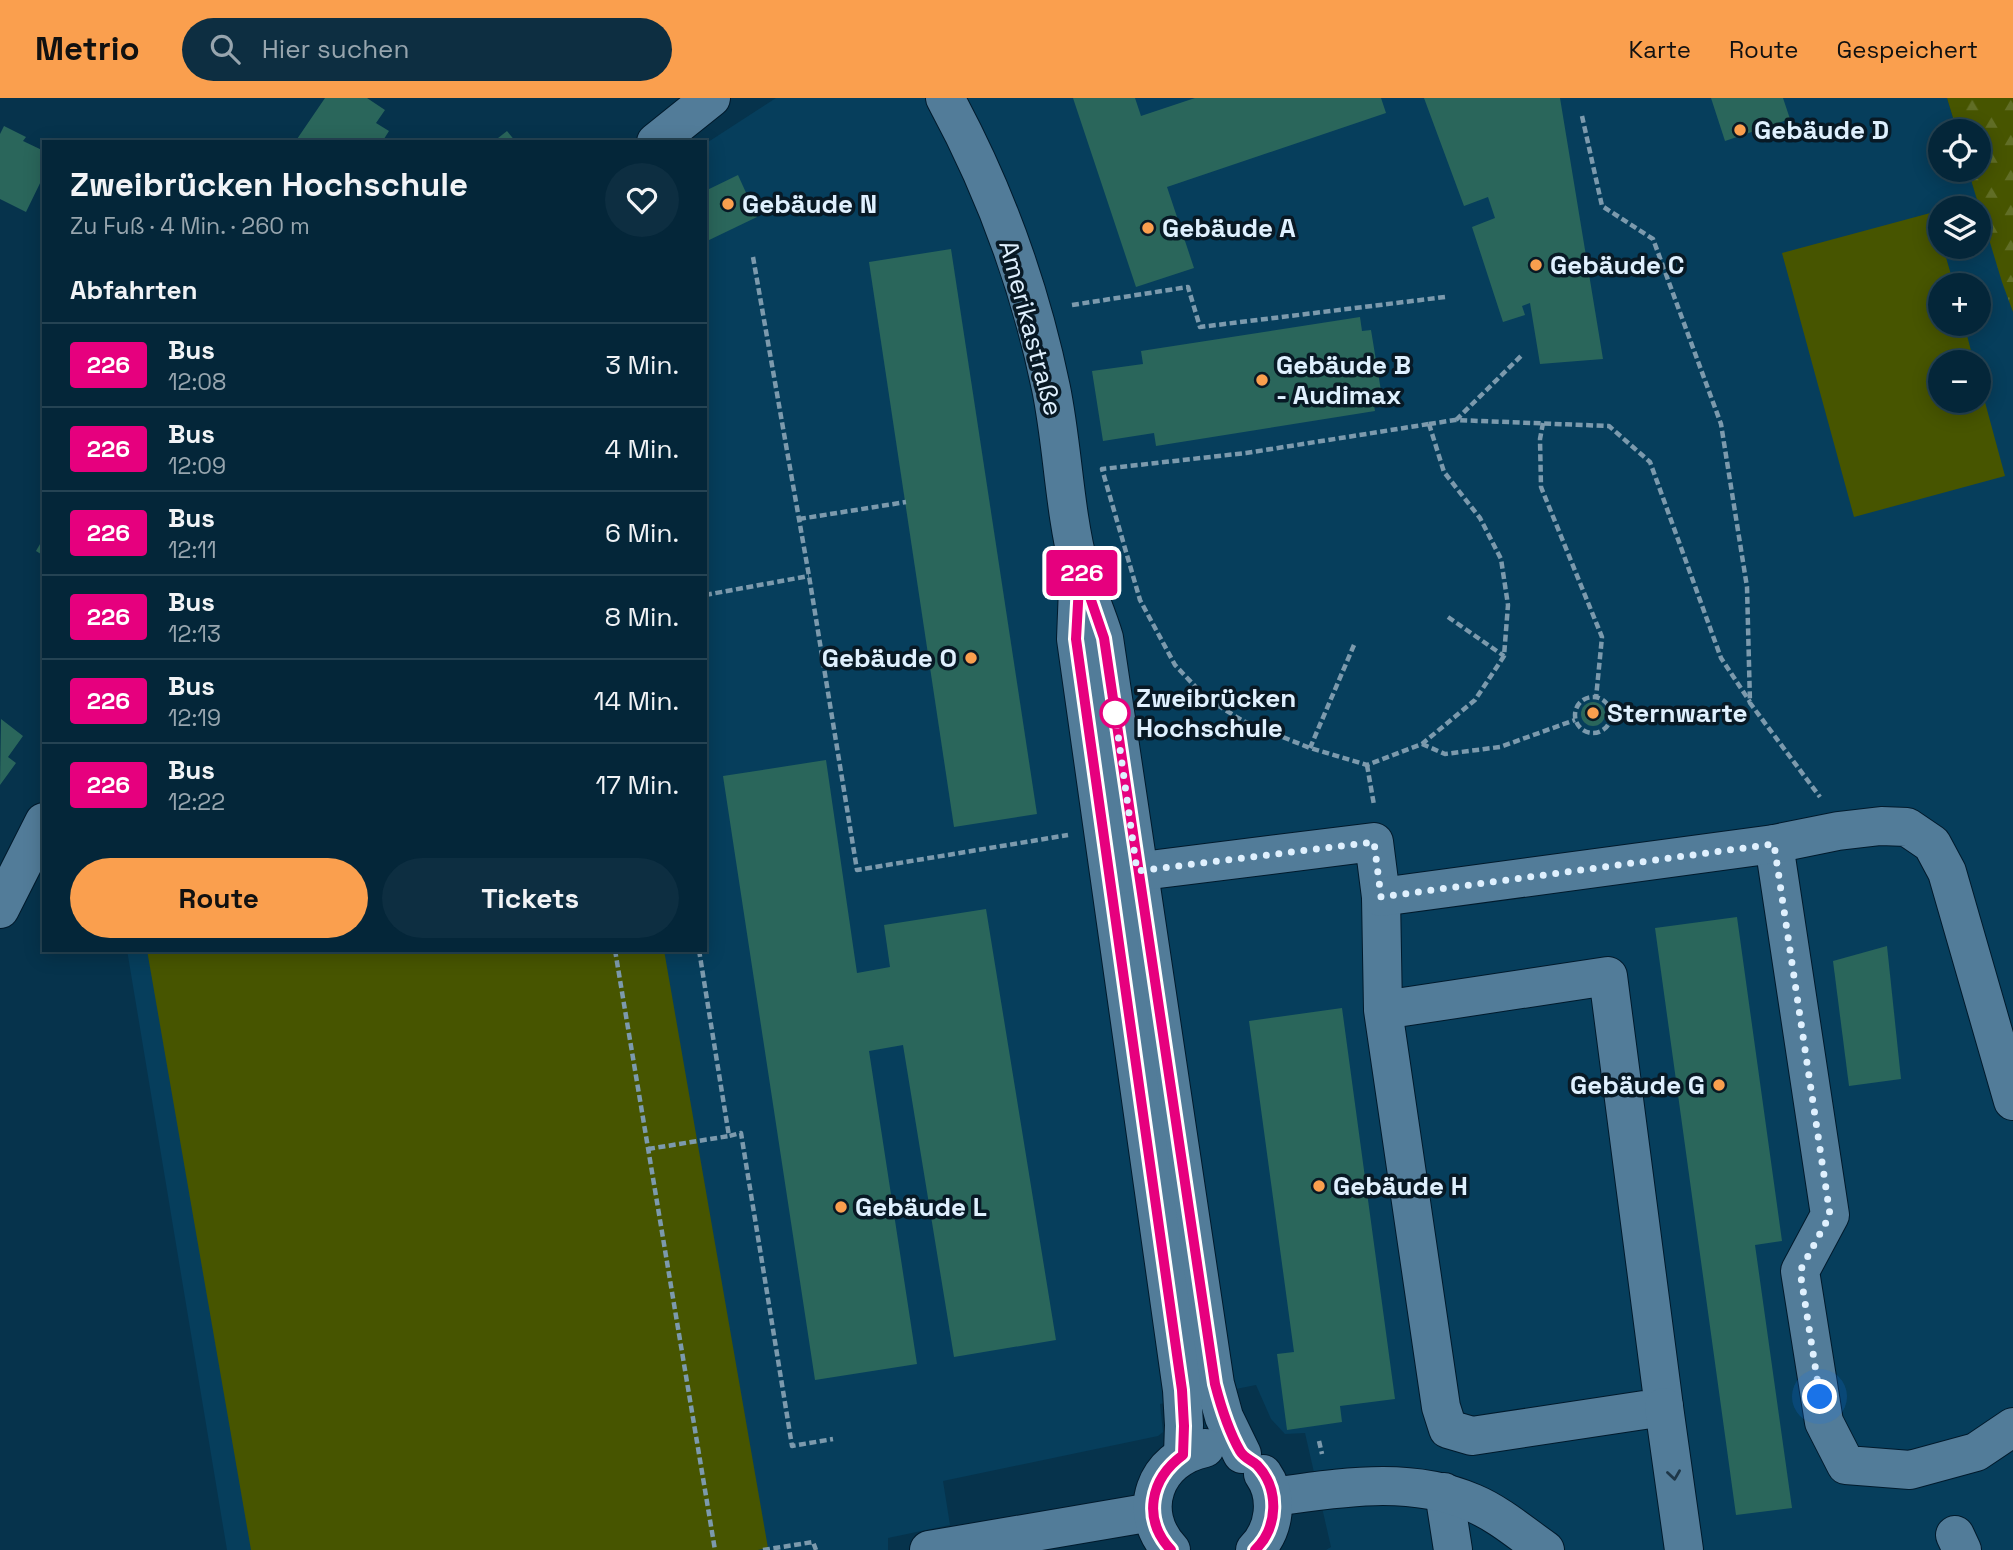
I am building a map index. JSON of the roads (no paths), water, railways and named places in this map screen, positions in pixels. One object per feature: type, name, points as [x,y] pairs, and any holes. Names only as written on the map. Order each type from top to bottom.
[{"type":"street","points":[[658,140],[711,98]]},
{"type":"street","name":"Amerikastraße","points":[[945,98],[993,198],[1029,304],[1051,388],[1080,568],[1104,638],[1124,873],[1182,1390],[1183,1455]]},
{"type":"street","name":"Amerikastraße","points":[[1080,568],[1076,639],[1104,829],[1124,873],[1215,1384],[1224,1417],[1242,1454],[1257,1465],[1267,1480],[1273,1497]]},
{"type":"street","points":[[0,909],[42,826]]},
{"type":"street","points":[[1381,897],[1774,844],[1838,831],[1881,826],[1908,827],[1932,844],[1951,884],[2013,1101]]},
{"type":"street","points":[[1124,873],[1374,842],[1381,897],[1383,1010],[1441,1407],[1448,1429],[1472,1436],[1664,1407]]},
{"type":"street","points":[[1774,844],[1830,1215],[1800,1271],[1824,1422],[1846,1465],[1910,1470],[1976,1452],[2013,1427]]},
{"type":"street","points":[[1383,1010],[1608,976],[1684,1550]]},
{"type":"street","points":[[1171,1550],[1163,1542],[1156,1528],[1153,1512],[1156,1485],[1172,1463],[1183,1455],[1206,1447],[1219,1447],[1242,1454]]},
{"type":"street","points":[[1255,1550],[1269,1530],[1273,1497],[1403,1485],[1444,1492],[1476,1504],[1545,1550]]},
{"type":"street","points":[[1444,1492],[1453,1550]]},
{"type":"street","points":[[929,1550],[1153,1512]]},
{"type":"place","name":"Gebäude D","points":[[1740,130]]},
{"type":"place","name":"Gebäude N","points":[[728,204]]},
{"type":"place","name":"Gebäude A","points":[[1148,228]]},
{"type":"place","name":"Gebäude C","points":[[1536,265]]},
{"type":"place","name":"Gebäude B - Audimax","points":[[1262,380]]},
{"type":"place","name":"Gebäude O","points":[[971,658]]},
{"type":"place","name":"Zweibrücken Hochschule","points":[[1115,713]]},
{"type":"place","name":"Sternwarte","points":[[1593,713]]},
{"type":"place","name":"Gebäude G","points":[[1719,1085]]},
{"type":"place","name":"Gebäude H","points":[[1319,1186]]},
{"type":"place","name":"Gebäude L","points":[[841,1207]]}]
